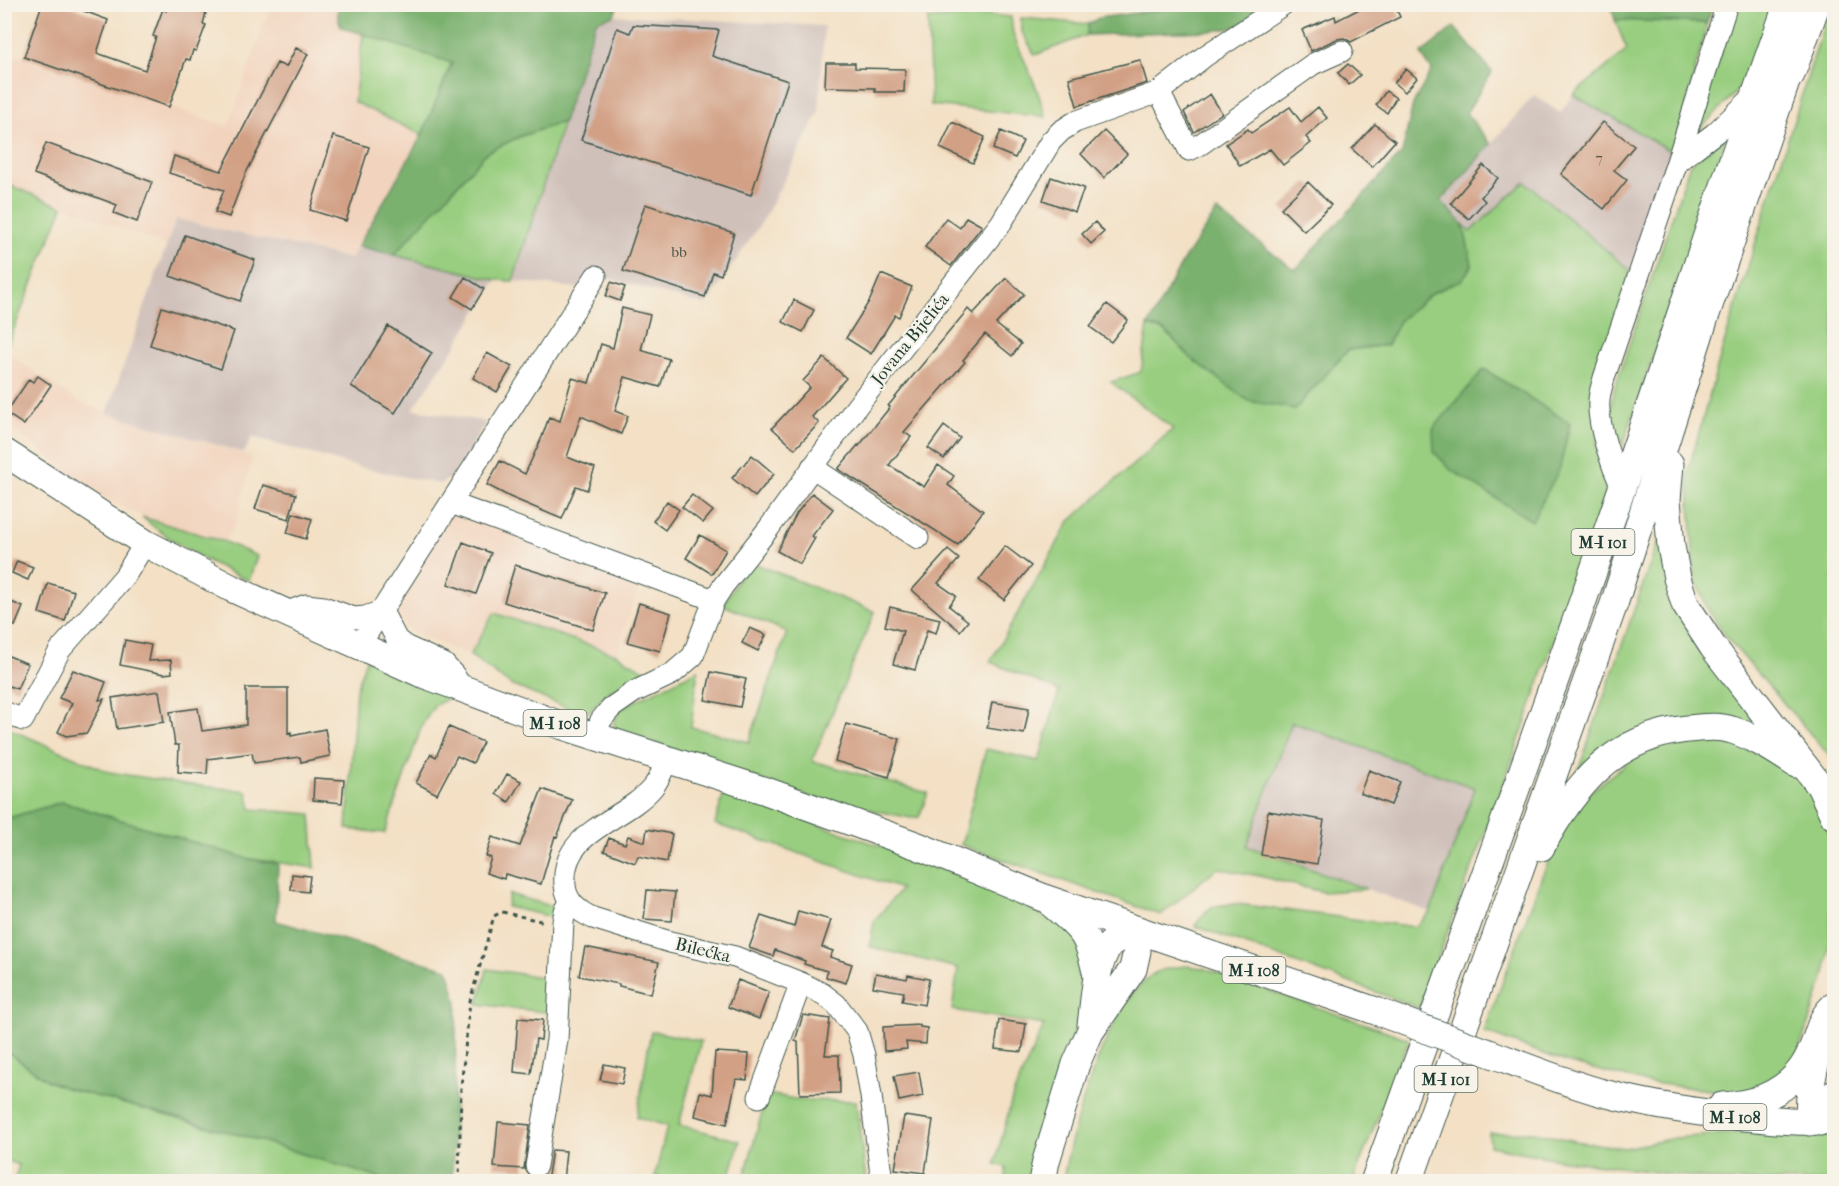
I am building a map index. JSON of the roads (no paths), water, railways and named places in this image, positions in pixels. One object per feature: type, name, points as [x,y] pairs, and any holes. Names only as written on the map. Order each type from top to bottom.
[{"type":"highway","name":"M-I 101","points":[[1789,73],[1796,6]]},
{"type":"main road","name":"M-I 101","points":[[1374,1182],[1622,488],[1754,96],[1796,6]]},
{"type":"main road","name":"M-I 101","points":[[1409,1182],[1615,601],[1704,320],[1789,73]]},
{"type":"main road","points":[[1704,320],[1669,470],[1668,514],[1677,578],[1685,604],[1713,647],[1820,786],[1834,816]]},
{"type":"main road","name":"M-I 108","points":[[4,452],[145,543],[231,588],[463,690],[766,791],[907,842],[1044,898],[1373,1010],[1561,1080],[1604,1093],[1721,1115],[1822,1121]]},
{"type":"main road","points":[[1483,976],[1499,944],[1536,854],[1571,796],[1596,770],[1629,747],[1666,731],[1713,726],[1732,730],[1758,741],[1808,773]]},
{"type":"main road","points":[[1044,898],[1085,934],[1097,976]]},
{"type":"main road","points":[[1042,1182],[1046,1161],[1076,1064],[1090,1032],[1133,969],[1137,951],[1134,929],[1118,938],[1107,948],[1097,976],[1090,1032]]},
{"type":"main road","points":[[1124,985],[1161,957],[1208,954]]},
{"type":"main road","points":[[1677,1108],[1737,1106],[1771,1095],[1797,1077],[1813,1048],[1824,1017],[1834,1006]]},
{"type":"main road","points":[[1834,1011],[1818,1055],[1808,1102],[1822,1121],[1834,1094]]},
{"type":"main road","points":[[1360,1182],[1394,1092],[1413,1072]]},
{"type":"street","name":"Jovana Bijelića","points":[[596,736],[601,720],[611,708],[634,692],[672,674],[693,656],[714,600],[769,528],[856,406],[1002,223],[1051,141],[1075,122],[1159,92],[1205,56],[1284,4]]},
{"type":"street","points":[[1622,488],[1611,463],[1599,418],[1599,401],[1604,378],[1677,162],[1727,4]]},
{"type":"street","points":[[1159,92],[1189,150],[1201,144],[1313,64],[1342,51]]},
{"type":"street","points":[[1677,162],[1715,133],[1754,96]]},
{"type":"street","points":[[359,646],[596,276]]},
{"type":"street","points":[[812,467],[918,538]]},
{"type":"street","points":[[451,503],[714,600]]},
{"type":"street","points":[[4,712],[23,720],[60,650],[125,576],[145,543]]},
{"type":"street","points":[[285,613],[306,605],[313,605],[354,618],[381,611]]},
{"type":"street","points":[[381,611],[397,640],[444,664],[463,690]]},
{"type":"street","points":[[536,1166],[557,1040],[563,922],[570,902],[565,889],[564,871],[578,843],[634,805],[661,776],[667,759]]},
{"type":"street","name":"Bilećka","points":[[570,902],[585,915],[593,918],[670,942],[735,957],[801,983],[824,994],[836,1004],[857,1031],[871,1096],[882,1182]]},
{"type":"street","points":[[759,1097],[801,983]]}]
